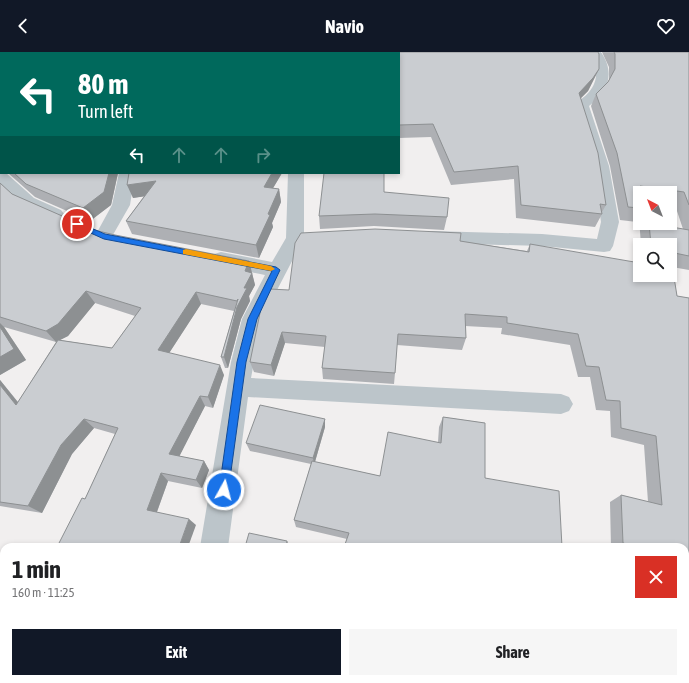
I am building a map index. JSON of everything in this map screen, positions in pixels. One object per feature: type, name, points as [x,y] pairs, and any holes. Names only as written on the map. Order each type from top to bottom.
[{"type":"street","points":[[414,236],[501,240],[542,240],[604,246],[610,222],[601,166],[582,105],[592,98],[603,81],[603,68],[595,52]]},
{"type":"street","points":[[104,235],[121,206],[127,174]]},
{"type":"street","points":[[215,543],[242,362],[252,319],[276,270],[303,237],[296,174]]},
{"type":"street","points":[[0,177],[7,192],[71,222]]},
{"type":"street","points":[[201,255],[276,270]]},
{"type":"street","points":[[238,387],[561,404]]},
{"type":"building","points":[[400,52],[598,52],[599,69],[579,93],[598,153],[606,205],[600,204],[602,214],[521,205],[518,166],[454,172],[433,124],[400,125]]},
{"type":"building","points":[[614,52],[689,52],[689,205],[684,192],[677,191],[677,186],[633,186],[633,207],[628,207],[617,153],[596,94],[608,82],[615,69]]},
{"type":"building","points":[[15,174],[109,174],[104,192],[83,208],[26,184]]},
{"type":"building","points":[[129,174],[271,174],[264,187],[279,189],[268,214],[270,215],[256,245],[126,221],[156,181],[127,185]]},
{"type":"building","points":[[324,174],[384,174],[384,192],[449,198],[447,217],[375,214],[319,216]]},
{"type":"building","points":[[0,183],[12,194],[90,229],[249,261],[245,271],[252,273],[244,288],[247,288],[237,307],[224,357],[221,357],[238,299],[237,301],[196,292],[158,350],[220,365],[208,397],[200,396],[169,454],[204,461],[196,480],[161,473],[147,510],[189,519],[180,543],[59,543],[82,498],[85,499],[118,428],[84,419],[61,445],[28,506],[0,502],[0,385],[16,405],[58,340],[112,348],[141,308],[86,291],[58,324],[46,331],[0,317]]},
{"type":"building","points":[[677,228],[689,230],[689,256],[677,253],[677,238],[650,238],[650,230],[677,230]]},
{"type":"building","points":[[375,229],[461,233],[460,241],[529,252],[530,244],[633,262],[633,282],[675,282],[677,296],[689,298],[689,543],[623,543],[621,495],[662,505],[656,436],[621,428],[620,401],[606,400],[599,367],[586,366],[578,334],[507,323],[507,317],[465,314],[466,338],[398,334],[395,373],[322,368],[326,336],[282,332],[271,365],[250,362],[261,308],[270,289],[289,290],[295,243],[301,233]]},
{"type":"building","points":[[0,327],[14,349],[0,357]]},
{"type":"building","points":[[260,405],[325,419],[313,458],[246,443]]},
{"type":"building","points":[[443,417],[485,423],[485,478],[559,491],[562,543],[345,543],[349,533],[294,520],[312,461],[380,476],[388,432],[441,443]]},
{"type":"building","points":[[249,533],[287,541],[287,543],[246,543]]},
{"type":"slow traffic","points":[[186,252],[271,269]]},
{"type":"route","points":[[77,224],[104,236],[276,270],[252,319],[242,362],[224,490]]}]
